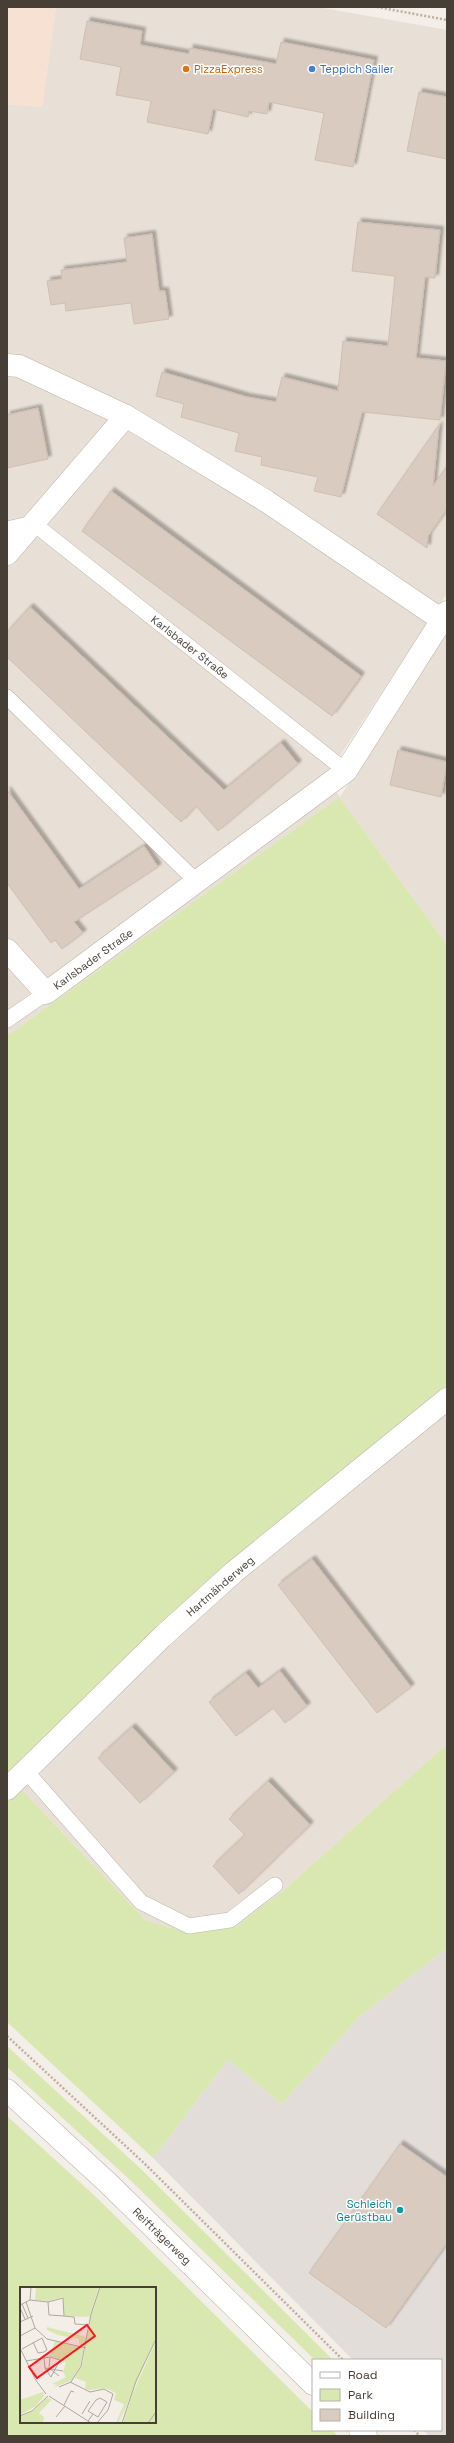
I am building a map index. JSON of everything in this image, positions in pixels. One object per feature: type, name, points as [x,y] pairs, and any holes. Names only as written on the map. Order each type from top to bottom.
[{"type":"street","name":"Karlsbader Straße","points":[[7,365],[19,366],[126,416],[266,501],[445,616],[346,771],[46,992],[7,950]]},
{"type":"street","points":[[7,554],[126,416]]},
{"type":"street","name":"Hartmähderweg","points":[[7,1789],[162,1637],[234,1572],[447,1399]]},
{"type":"street","name":"Reifträgerweg","points":[[7,2090],[109,2184],[312,2383]]},
{"type":"lane","points":[[7,529],[33,523]]},
{"type":"lane","name":"Karlsbader Straße","points":[[33,523],[346,771]]},
{"type":"lane","points":[[7,697],[197,882]]},
{"type":"lane","name":"Karlsbader Straße","points":[[7,1020],[46,992]]},
{"type":"lane","points":[[25,1770],[141,1902],[189,1926],[230,1920],[274,1885]]},
{"type":"path","points":[[377,7],[447,20]]},
{"type":"path","points":[[7,2036],[144,2164],[342,2359]]},
{"type":"shaded area","points":[[7,7],[56,7],[42,107],[7,104]]},
{"type":"shaded area","points":[[56,7],[318,7],[447,30],[447,593],[326,777],[340,797],[447,631],[447,945],[339,797],[7,1036],[7,104],[42,107]]},
{"type":"shaded area","points":[[447,1411],[447,1744],[283,1891],[236,1926],[185,1932],[145,1920],[21,1789],[237,1581]]},
{"type":"shaded area","points":[[447,1948],[447,2436],[429,2436],[424,2431],[442,2431],[442,2359],[352,2359],[153,2158],[228,2060],[282,2104],[359,2017]]},
{"type":"green space","points":[[339,797],[447,945],[447,1388],[340,1472],[7,1777],[7,1036]]},
{"type":"green space","points":[[447,1744],[447,1948],[359,2017],[282,2104],[228,2060],[153,2158],[7,2022],[7,1802],[21,1789],[145,1920],[185,1932],[236,1926],[283,1891]]},
{"type":"green space","points":[[7,2046],[141,2169],[332,2359],[314,2359],[129,2179],[7,2067]]},
{"type":"green space","points":[[7,2116],[97,2198],[312,2411],[312,2431],[333,2431],[338,2436],[7,2436]]},
{"type":"building","points":[[87,21],[142,31],[140,45],[189,54],[190,48],[276,64],[281,42],[374,60],[353,167],[315,160],[324,113],[269,102],[267,114],[249,111],[248,117],[213,109],[208,134],[147,122],[151,101],[116,95],[121,67],[80,59]]},
{"type":"building","points":[[419,92],[447,97],[447,159],[407,151]]},
{"type":"building","points":[[358,222],[440,230],[435,278],[425,277],[416,358],[446,361],[440,420],[362,412],[341,497],[314,491],[318,477],[261,465],[262,457],[235,451],[239,433],[181,417],[184,404],[156,396],[162,372],[247,397],[276,402],[282,377],[338,391],[343,341],[388,346],[395,276],[352,271]]},
{"type":"building","points":[[152,234],[159,291],[165,291],[169,319],[134,324],[131,303],[66,311],[65,303],[51,305],[47,281],[62,279],[61,270],[127,262],[124,238]]},
{"type":"building","points":[[38,408],[48,459],[7,468],[7,415]]},
{"type":"building","points":[[439,425],[433,486],[447,466],[447,509],[428,536],[427,548],[377,514]]},
{"type":"building","points":[[111,491],[361,676],[332,716],[82,531]]},
{"type":"building","points":[[30,607],[224,790],[281,743],[298,764],[218,831],[196,806],[181,822],[7,657],[7,632]]},
{"type":"building","points":[[398,750],[447,762],[441,797],[390,785]]},
{"type":"building","points":[[7,790],[79,889],[144,846],[158,867],[74,922],[83,933],[62,949],[55,940],[51,943],[7,883]]},
{"type":"building","points":[[312,1559],[411,1687],[377,1713],[278,1585]]},
{"type":"building","points":[[280,1671],[307,1706],[285,1723],[273,1708],[236,1736],[209,1702],[246,1673],[258,1688]]},
{"type":"building","points":[[132,1727],[174,1772],[140,1803],[98,1758]]},
{"type":"building","points":[[268,1781],[310,1825],[239,1894],[213,1866],[245,1835],[229,1819]]},
{"type":"building","name":"Schleich Gerüstbau","points":[[400,2144],[447,2177],[447,2243],[386,2328],[309,2273]]},
{"type":"place","name":"PizzaExpress","points":[[186,69]]},
{"type":"place","name":"Teppich Sailer","points":[[312,69]]},
{"type":"place","name":"Schleich Gerüstbau","points":[[400,2210]]}]
